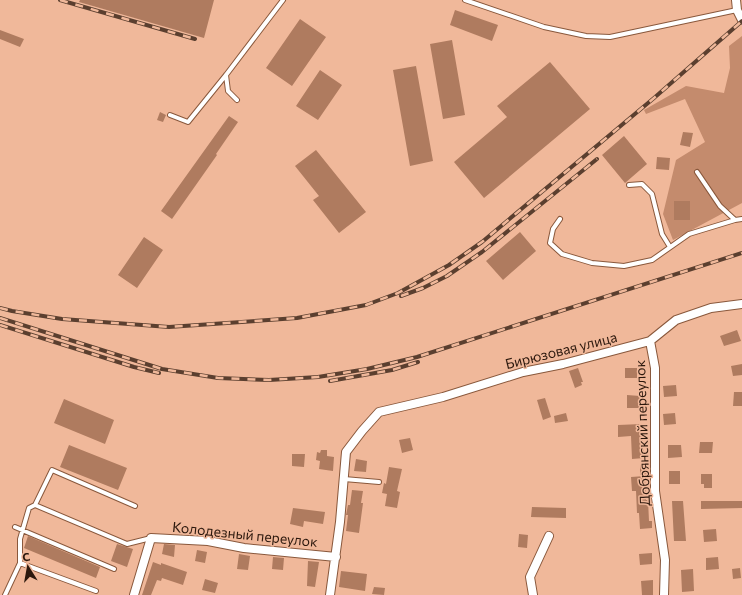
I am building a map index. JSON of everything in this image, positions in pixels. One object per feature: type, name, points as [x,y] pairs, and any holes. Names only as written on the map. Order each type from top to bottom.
[{"type":"street","points":[[736,0],[737,10],[742,20]]},
{"type":"street","name":"Бирюзовая улица","points":[[344,479],[346,452],[362,430],[380,412],[444,397],[523,372],[563,364],[650,341],[676,320],[710,308],[742,304]]},
{"type":"street","name":"Добрянский переулок","points":[[650,341],[655,368],[656,491],[665,560],[664,595]]},
{"type":"street","points":[[330,595],[336,557],[344,479]]},
{"type":"street","points":[[533,595],[530,577],[549,536]]},
{"type":"street","points":[[134,595],[151,538]]},
{"type":"street","name":"Колодезный переулок","points":[[151,538],[208,541],[244,548],[336,557]]},
{"type":"lane","points":[[170,115],[188,122],[283,0]]},
{"type":"lane","points":[[465,0],[544,27],[586,36],[610,37],[737,10]]},
{"type":"lane","points":[[226,75],[228,91],[237,100]]},
{"type":"lane","points":[[697,172],[720,206],[735,220]]},
{"type":"lane","points":[[629,185],[642,184],[652,194],[662,234],[670,247]]},
{"type":"lane","points":[[560,220],[552,229],[550,243],[562,254],[592,263],[624,266],[652,260],[690,234],[742,219]]},
{"type":"lane","points":[[5,595],[20,563],[20,539],[29,508],[34,505],[52,470],[135,506]]},
{"type":"lane","points":[[344,479],[379,482]]},
{"type":"lane","points":[[34,505],[128,544],[151,538]]},
{"type":"lane","points":[[15,527],[114,570]]},
{"type":"lane","points":[[20,563],[96,591]]},
{"type":"shaded area","points":[[742,36],[742,203],[673,240],[663,214],[676,160],[705,142],[685,99],[646,114],[644,110],[686,86],[724,93],[730,68],[729,46]]},
{"type":"building","points":[[80,0],[214,0],[204,38],[79,2]]},
{"type":"building","points":[[455,10],[498,25],[492,41],[450,25]]},
{"type":"building","points":[[300,19],[326,37],[292,86],[266,68]]},
{"type":"building","points":[[0,30],[24,39],[20,47],[0,39]]},
{"type":"building","points":[[452,40],[465,115],[443,119],[430,44]]},
{"type":"building","points":[[550,62],[590,109],[484,198],[454,162],[507,117],[497,106]]},
{"type":"building","points":[[416,66],[433,161],[410,166],[393,70]]},
{"type":"building","points":[[320,70],[342,85],[318,120],[296,106]]},
{"type":"building","points":[[160,112],[166,115],[163,122],[157,120]]},
{"type":"building","points":[[229,116],[238,122],[216,154],[217,155],[172,219],[161,211]]},
{"type":"building","points":[[683,132],[693,133],[690,147],[680,145]]},
{"type":"building","points":[[624,136],[647,164],[625,183],[602,155]]},
{"type":"building","points":[[316,150],[366,212],[339,233],[313,200],[319,196],[295,166]]},
{"type":"building","points":[[657,157],[670,158],[669,170],[656,169]]},
{"type":"building","points":[[674,201],[690,201],[690,220],[674,220]]},
{"type":"building","points":[[520,232],[536,251],[503,280],[486,261]]},
{"type":"building","points":[[144,237],[163,250],[137,288],[118,275]]},
{"type":"building","points":[[737,330],[741,341],[724,346],[720,336]]},
{"type":"building","points":[[742,364],[742,375],[733,376],[731,366]]},
{"type":"building","points":[[578,368],[583,382],[581,382],[582,385],[575,388],[569,371]]},
{"type":"building","points":[[625,368],[637,368],[637,378],[625,378]]},
{"type":"building","points":[[676,385],[677,396],[664,397],[663,386]]},
{"type":"building","points":[[734,392],[742,392],[742,406],[733,406]]},
{"type":"building","points":[[627,395],[640,396],[640,408],[627,408]]},
{"type":"building","points":[[545,398],[551,417],[543,420],[537,400]]},
{"type":"building","points":[[64,399],[114,420],[105,444],[54,423]]},
{"type":"building","points":[[566,413],[568,421],[555,423],[554,416]]},
{"type":"building","points":[[675,413],[676,424],[664,425],[663,414]]},
{"type":"building","points":[[642,424],[644,458],[632,459],[631,436],[618,437],[618,425]]},
{"type":"building","points":[[410,438],[413,450],[402,453],[399,440]]},
{"type":"building","points":[[700,442],[713,442],[712,453],[699,453]]},
{"type":"building","points":[[69,445],[127,468],[118,490],[60,467]]},
{"type":"building","points":[[668,445],[681,445],[682,457],[668,458]]},
{"type":"building","points":[[321,450],[327,450],[327,456],[334,457],[333,471],[319,469],[320,461],[316,460],[317,452],[320,453]]},
{"type":"building","points":[[292,454],[305,454],[304,467],[292,466]]},
{"type":"building","points":[[356,459],[367,461],[366,472],[354,471]]},
{"type":"building","points":[[640,465],[648,465],[648,474],[640,475]]},
{"type":"building","points":[[389,467],[402,469],[397,491],[400,492],[397,508],[385,506],[387,494],[382,493],[384,483],[386,484]]},
{"type":"building","points":[[669,471],[680,471],[680,484],[669,484]]},
{"type":"building","points":[[701,474],[712,474],[712,488],[704,488],[704,484],[701,484]]},
{"type":"building","points":[[645,476],[646,500],[648,500],[649,521],[652,521],[652,528],[640,529],[639,513],[637,513],[636,491],[632,491],[631,477]]},
{"type":"building","points":[[352,490],[363,491],[359,533],[346,531],[348,515],[346,515],[348,505],[350,505]]},
{"type":"building","points":[[672,501],[683,501],[686,541],[674,541]]},
{"type":"building","points":[[701,501],[742,501],[742,508],[701,509]]},
{"type":"building","points":[[532,507],[566,508],[566,518],[531,517]]},
{"type":"building","points":[[293,508],[325,512],[323,524],[304,521],[303,527],[290,524]]},
{"type":"building","points":[[716,529],[717,541],[704,542],[703,530]]},
{"type":"building","points":[[519,534],[528,535],[527,548],[518,547]]},
{"type":"building","points":[[28,536],[100,567],[96,578],[24,548]]},
{"type":"building","points":[[117,544],[133,549],[127,567],[111,561]]},
{"type":"building","points":[[164,544],[175,545],[174,557],[162,554]]},
{"type":"building","points":[[197,550],[207,552],[205,563],[195,561]]},
{"type":"building","points":[[652,553],[652,564],[640,565],[639,554]]},
{"type":"building","points":[[239,554],[250,556],[248,570],[237,569]]},
{"type":"building","points":[[273,557],[284,558],[283,570],[272,569]]},
{"type":"building","points":[[718,557],[719,569],[706,570],[706,558]]},
{"type":"building","points":[[308,561],[319,562],[315,587],[307,586]]},
{"type":"building","points":[[153,562],[161,565],[161,563],[187,572],[183,585],[162,578],[161,581],[157,580],[151,595],[142,595]]},
{"type":"building","points":[[740,568],[741,578],[733,579],[732,569]]},
{"type":"building","points":[[693,569],[694,591],[682,592],[681,570]]},
{"type":"building","points":[[341,571],[367,574],[365,591],[339,587]]},
{"type":"building","points":[[205,579],[218,583],[215,593],[202,590]]},
{"type":"building","points":[[653,580],[653,595],[642,595],[641,581]]},
{"type":"building","points":[[374,587],[385,588],[384,595],[372,594]]},
{"type":"railway","points":[[60,0],[195,39]]},
{"type":"railway","points":[[0,308],[62,319],[169,327],[297,318],[366,305],[398,293],[449,265],[482,242],[654,98],[742,21]]},
{"type":"railway","points":[[401,296],[423,288],[447,276],[482,252],[597,159]]},
{"type":"railway","points":[[0,318],[162,369],[218,378],[269,380],[318,377],[367,369],[417,357],[742,253]]},
{"type":"railway","points":[[0,325],[134,367],[159,373]]},
{"type":"railway","points":[[330,381],[392,370],[418,362]]}]
